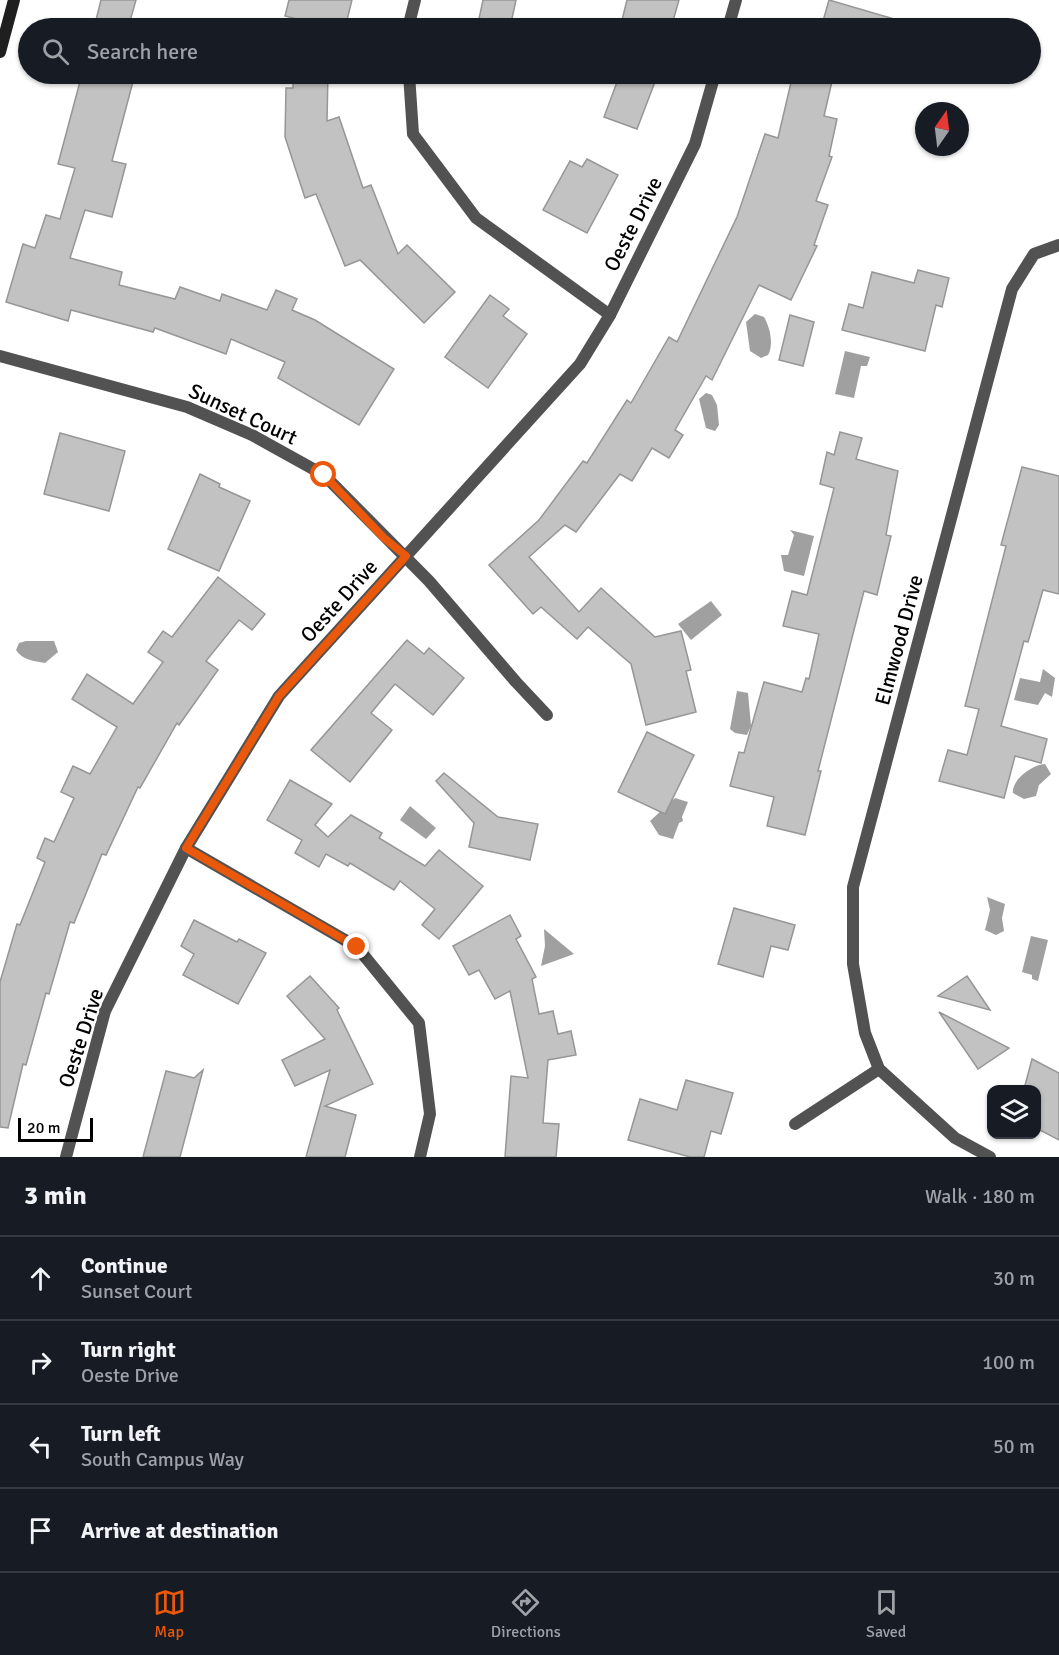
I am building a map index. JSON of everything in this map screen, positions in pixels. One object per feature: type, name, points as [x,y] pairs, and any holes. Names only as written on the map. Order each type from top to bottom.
[{"type":"main road","points":[[0,52],[14,0]]},
{"type":"street","points":[[410,18],[415,0]]},
{"type":"street","points":[[731,18],[736,0]]},
{"type":"street","points":[[410,84],[413,134],[476,218],[610,315]]},
{"type":"street","name":"Oeste Drive","points":[[66,1157],[105,1011],[186,848],[279,696],[580,364],[610,315],[695,144],[712,84]]},
{"type":"street","name":"Elmwood Drive","points":[[990,1157],[955,1138],[879,1069],[865,1033],[853,964],[853,887],[1012,289],[1034,254],[1059,245]]},
{"type":"street","name":"Sunset Court","points":[[0,356],[187,407],[252,435],[324,475],[384,538],[406,556],[547,715]]},
{"type":"street","points":[[186,848],[357,947],[419,1023],[430,1114],[420,1157]]},
{"type":"street","points":[[795,1124],[879,1069]]},
{"type":"shaded area","points":[[755,314],[764,317],[771,336],[770,351],[768,355],[761,358],[750,351],[746,322]]},
{"type":"shaded area","points":[[845,351],[870,357],[867,366],[861,366],[854,398],[835,394]]},
{"type":"shaded area","points":[[706,393],[712,395],[717,405],[719,425],[715,431],[706,428],[699,399]]},
{"type":"shaded area","points":[[790,530],[814,536],[804,576],[784,571],[781,555],[788,555],[794,535]]},
{"type":"shaded area","points":[[711,601],[722,615],[691,640],[678,624]]},
{"type":"shaded area","points":[[54,641],[58,652],[45,663],[29,660],[16,650],[19,643]]},
{"type":"shaded area","points":[[1043,669],[1055,678],[1052,697],[1045,693],[1038,705],[1014,700],[1020,678],[1040,682]]},
{"type":"shaded area","points":[[737,691],[748,693],[751,726],[747,735],[735,733],[730,729]]},
{"type":"shaded area","points":[[1045,764],[1051,774],[1039,785],[1036,796],[1024,799],[1013,793],[1015,783],[1019,778],[1035,767]]},
{"type":"shaded area","points":[[675,798],[688,802],[682,817],[683,821],[679,823],[673,839],[659,835],[650,821]]},
{"type":"shaded area","points":[[410,806],[436,828],[426,839],[400,820]]},
{"type":"shaded area","points":[[987,897],[1005,904],[1002,918],[1004,931],[996,935],[985,930],[990,910]]},
{"type":"shaded area","points":[[544,929],[574,954],[541,966],[545,946]]},
{"type":"shaded area","points":[[1031,936],[1048,940],[1038,981],[1032,979],[1032,975],[1022,972]]},
{"type":"building","points":[[101,0],[136,0],[131,18],[96,18]]},
{"type":"building","points":[[289,0],[352,0],[348,18],[285,16]]},
{"type":"building","points":[[483,0],[516,0],[512,18],[479,18]]},
{"type":"building","points":[[627,0],[679,0],[674,18],[622,18]]},
{"type":"building","points":[[829,0],[891,18],[824,18]]},
{"type":"building","points":[[79,84],[132,84],[112,161],[126,164],[112,217],[85,210],[70,258],[122,272],[119,285],[175,299],[180,287],[220,301],[222,294],[267,310],[276,290],[297,299],[292,310],[315,320],[394,369],[359,425],[278,378],[285,362],[231,339],[226,354],[155,328],[153,332],[71,310],[68,321],[6,302],[23,244],[35,248],[46,215],[60,219],[75,168],[58,164]]},
{"type":"building","points":[[293,84],[328,84],[327,121],[339,117],[363,188],[371,185],[398,254],[407,245],[455,292],[424,323],[360,260],[345,266],[316,194],[305,198],[285,137],[286,88],[293,88]]},
{"type":"building","points":[[616,84],[654,84],[637,129],[604,117]]},
{"type":"building","points":[[791,84],[831,84],[824,116],[837,119],[829,156],[832,157],[816,201],[828,205],[814,245],[817,246],[791,300],[759,285],[712,380],[706,376],[675,430],[683,435],[669,458],[652,448],[632,481],[620,474],[576,532],[565,525],[529,557],[579,612],[601,588],[655,637],[681,631],[691,670],[686,671],[696,712],[646,725],[631,664],[588,627],[577,639],[541,607],[533,614],[489,565],[539,520],[583,461],[587,463],[627,400],[631,403],[669,337],[677,342],[737,217],[765,134],[778,138]]},
{"type":"building","points":[[587,159],[618,175],[587,233],[543,210],[570,161],[582,167]]},
{"type":"building","points":[[918,270],[949,278],[942,307],[936,305],[925,351],[842,330],[849,304],[863,308],[872,272],[914,283]]},
{"type":"building","points":[[490,295],[509,309],[503,316],[527,334],[488,388],[445,357]]},
{"type":"building","points":[[790,315],[814,322],[803,366],[779,360]]},
{"type":"building","points":[[840,432],[862,438],[856,459],[898,471],[886,535],[891,536],[877,595],[864,591],[818,771],[821,771],[805,835],[767,826],[774,797],[730,786],[739,752],[744,753],[764,682],[802,692],[806,678],[809,679],[819,634],[783,626],[792,591],[807,595],[834,488],[820,484],[827,452],[834,455]]},
{"type":"building","points":[[60,433],[125,451],[109,511],[44,494]]},
{"type":"building","points":[[1022,467],[1059,476],[1059,594],[1043,590],[1028,642],[1024,641],[1001,726],[1047,739],[1041,763],[1015,756],[1004,798],[939,781],[948,750],[967,755],[979,709],[965,706],[1006,546],[1001,545]]},
{"type":"building","points":[[200,474],[220,484],[219,487],[250,501],[219,571],[168,549]]},
{"type":"building","points":[[218,577],[265,614],[252,630],[239,620],[206,661],[218,670],[179,725],[177,723],[140,788],[138,787],[106,855],[102,854],[74,923],[70,922],[49,994],[46,993],[26,1065],[23,1064],[8,1128],[0,1127],[0,982],[17,924],[20,925],[45,862],[37,858],[45,838],[54,842],[74,798],[61,792],[73,766],[90,774],[117,727],[72,699],[87,674],[133,704],[163,662],[148,652],[163,631],[172,637]]},
{"type":"building","points":[[407,640],[424,654],[429,648],[464,678],[433,715],[395,684],[371,713],[392,730],[350,782],[311,750]]},
{"type":"building","points":[[647,732],[694,755],[665,814],[618,792]]},
{"type":"building","points":[[444,773],[498,817],[538,824],[530,860],[469,847],[474,823],[436,781]]},
{"type":"building","points":[[290,780],[332,804],[315,825],[328,837],[351,815],[382,833],[379,838],[425,866],[439,850],[483,886],[439,939],[422,925],[435,909],[400,881],[394,890],[350,863],[348,866],[326,854],[319,867],[295,853],[302,840],[267,820]]},
{"type":"building","points":[[734,908],[795,925],[788,950],[771,946],[763,977],[718,964]]},
{"type":"building","points":[[510,915],[521,936],[516,939],[536,977],[532,979],[539,1014],[553,1011],[558,1034],[571,1031],[576,1055],[548,1060],[543,1123],[559,1124],[556,1157],[505,1157],[511,1076],[528,1078],[510,991],[495,999],[479,970],[469,975],[453,946]]},
{"type":"building","points":[[194,920],[237,942],[239,939],[266,953],[238,1004],[183,975],[194,954],[181,946]]},
{"type":"building","points":[[310,976],[339,1008],[337,1010],[373,1084],[325,1106],[356,1115],[345,1157],[306,1157],[330,1070],[295,1086],[282,1060],[325,1039],[287,996]]},
{"type":"building","points":[[967,976],[990,1010],[938,996]]},
{"type":"building","points":[[939,1012],[1009,1048],[978,1069]]},
{"type":"building","points":[[1032,1059],[1059,1073],[1059,1140],[1041,1131],[1041,1085],[1025,1085]]},
{"type":"building","points":[[203,1070],[180,1157],[143,1157],[166,1071],[194,1078]]},
{"type":"building","points":[[686,1080],[733,1093],[721,1134],[711,1131],[704,1157],[690,1157],[628,1140],[640,1099],[677,1110]]},
{"type":"route","points":[[324,475],[384,538],[406,556],[279,696],[186,848],[357,947]]}]
